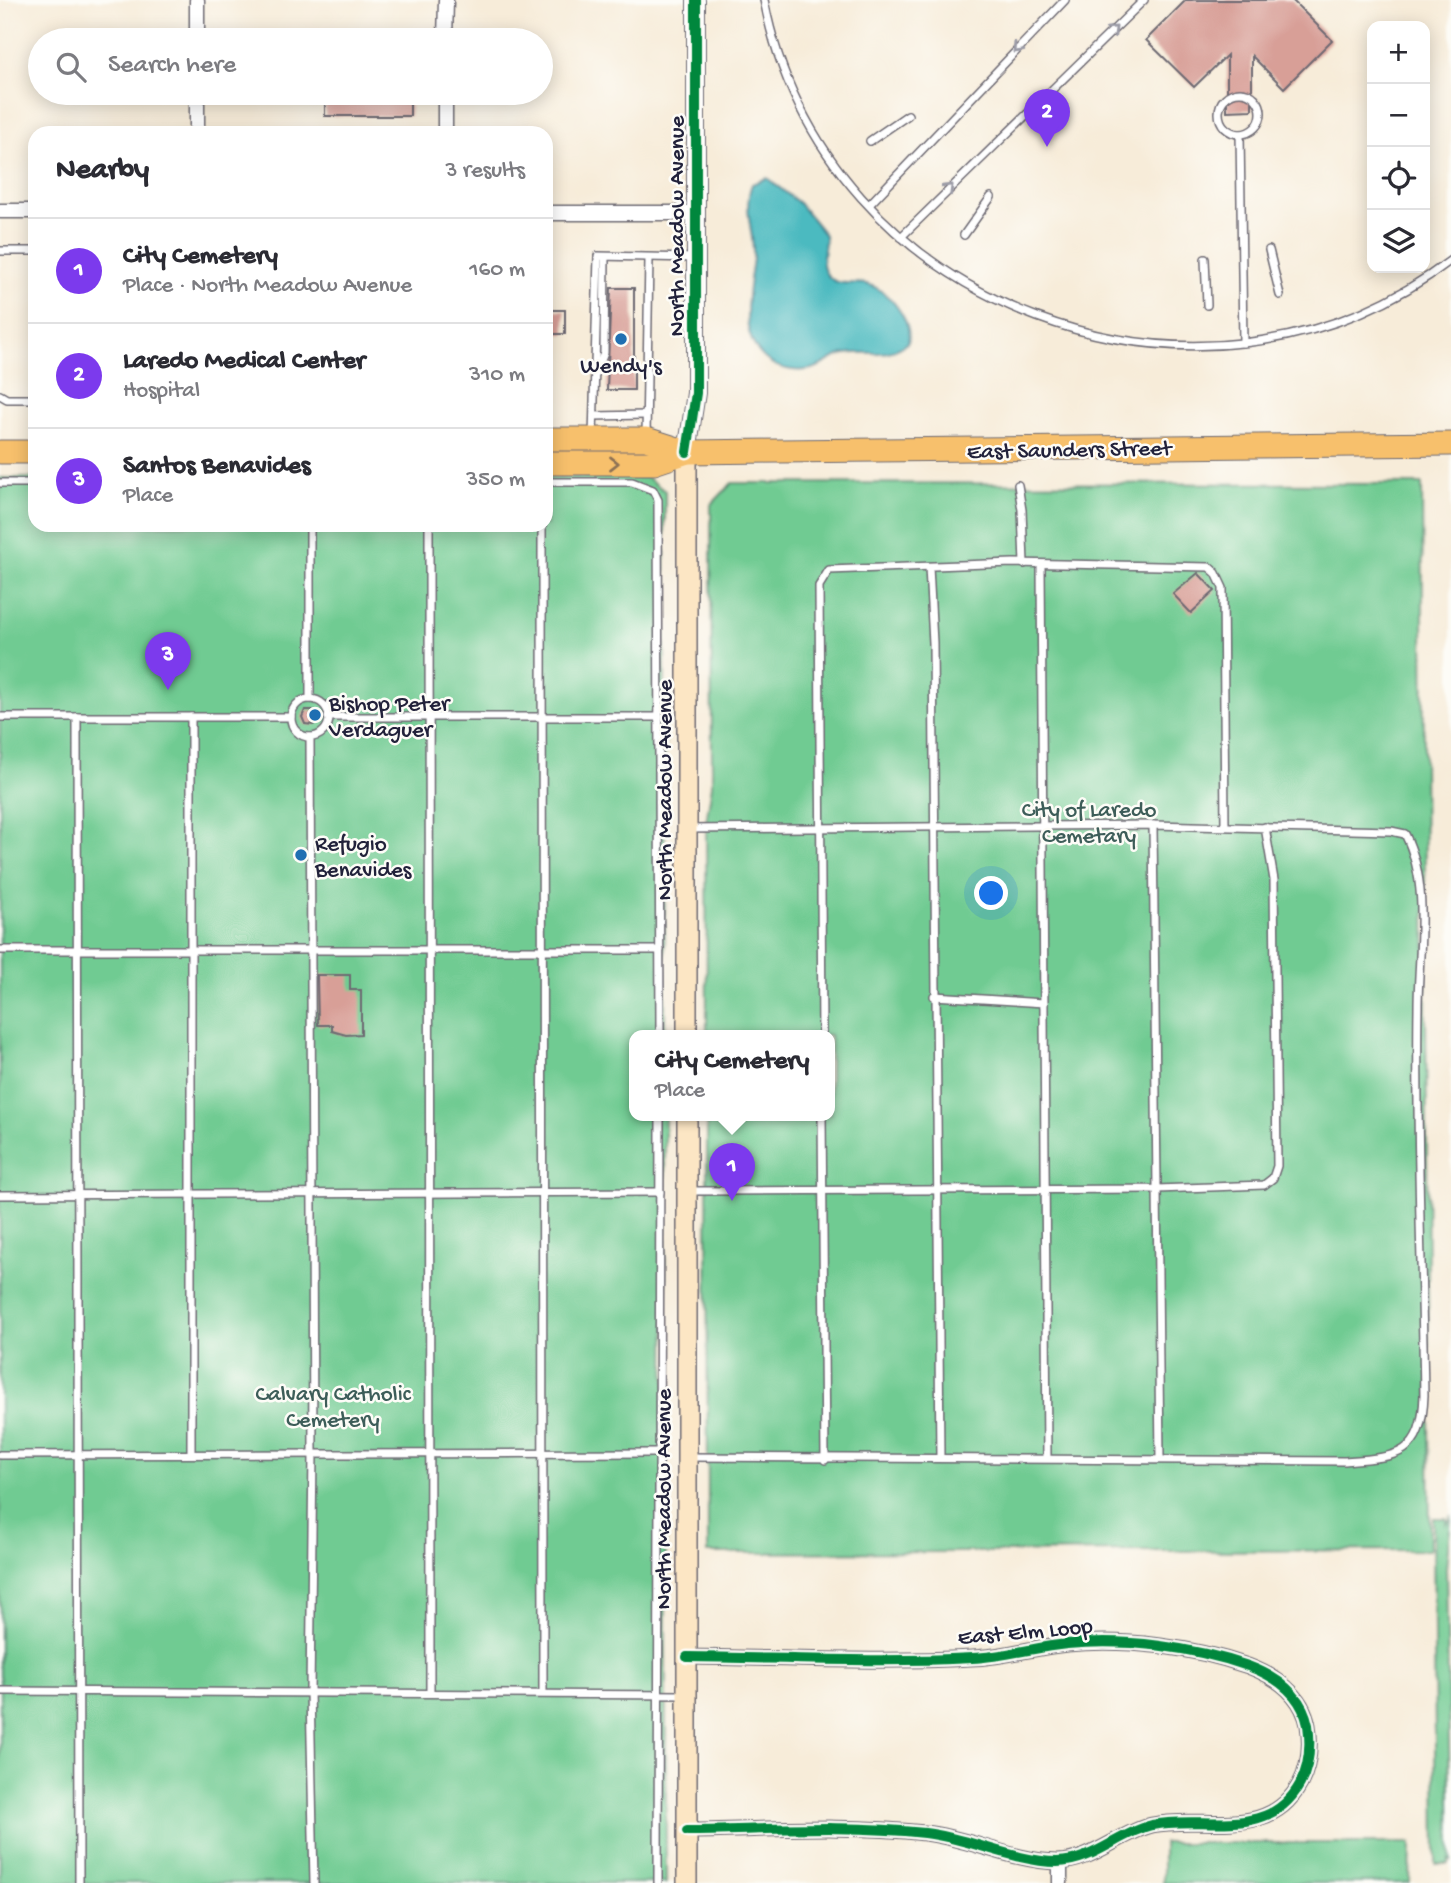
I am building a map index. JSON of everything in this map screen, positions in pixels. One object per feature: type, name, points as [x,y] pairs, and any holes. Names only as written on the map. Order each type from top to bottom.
[{"type":"main road","name":"East Saunders Street","points":[[553,437],[593,427],[687,452]]},
{"type":"main road","name":"East Saunders Street","points":[[553,463],[653,463],[687,452],[1451,444]]},
{"type":"main road","points":[[0,452],[28,452]]},
{"type":"main road","name":"North Meadow Avenue","points":[[687,452],[687,1030]]},
{"type":"main road","name":"North Meadow Avenue","points":[[687,1121],[687,1883]]},
{"type":"street","points":[[197,0],[197,28]]},
{"type":"street","points":[[445,28],[446,0]]},
{"type":"street","name":"North Meadow Avenue","points":[[687,452],[696,393],[696,0]]},
{"type":"street","points":[[197,105],[197,126]]},
{"type":"street","points":[[445,105],[445,126]]},
{"type":"street","points":[[0,211],[28,211]]},
{"type":"street","points":[[553,213],[696,213]]},
{"type":"street","name":"East Elm Loop","points":[[687,1657],[974,1658],[1066,1644],[1143,1645],[1203,1654],[1246,1665],[1284,1685],[1297,1700],[1307,1720],[1309,1760],[1296,1792],[1284,1805],[1266,1816],[1245,1822],[1150,1826],[1086,1856],[1060,1862],[926,1833],[884,1829],[687,1831]]},
{"type":"street","points":[[1060,1862],[1060,1883]]},
{"type":"lane","points":[[764,0],[780,54],[805,115],[833,160],[869,205],[901,237],[934,263],[1002,304],[1077,332],[1158,345],[1243,343],[1306,331],[1360,312],[1400,293],[1451,260]]},
{"type":"lane","points":[[869,205],[1065,0]]},
{"type":"lane","points":[[901,237],[1144,0]]},
{"type":"lane","points":[[1239,92],[1253,96],[1261,116],[1254,129],[1240,134],[1228,130],[1218,114],[1222,101],[1239,92]]},
{"type":"lane","points":[[870,141],[908,115]]},
{"type":"lane","points":[[1240,134],[1243,343]]},
{"type":"lane","points":[[964,235],[991,197]]},
{"type":"lane","points":[[1269,250],[1280,295]]},
{"type":"lane","points":[[0,251],[28,251]]},
{"type":"lane","points":[[646,415],[593,427],[598,256],[696,258]]},
{"type":"lane","points":[[646,439],[649,258]]},
{"type":"lane","points":[[1205,259],[1208,305]]},
{"type":"lane","points":[[0,395],[6,399],[28,399]]},
{"type":"lane","points":[[553,482],[632,482],[653,490],[658,500],[660,1030]]},
{"type":"lane","points":[[0,483],[28,483]]},
{"type":"lane","points":[[1018,485],[1024,564]]},
{"type":"lane","points":[[310,532],[310,699]]},
{"type":"lane","points":[[429,532],[430,1692]]},
{"type":"lane","points":[[542,532],[543,1693]]},
{"type":"lane","points":[[822,1030],[818,586],[829,570],[1024,564],[1209,567],[1216,573],[1223,589],[1225,826]]},
{"type":"lane","points":[[1041,565],[1046,1458]]},
{"type":"lane","points":[[929,566],[933,643],[932,827],[940,1458]]},
{"type":"lane","points":[[310,699],[321,702],[328,717],[324,731],[310,737],[294,729],[291,717],[295,706],[310,699]]},
{"type":"lane","points":[[0,717],[291,717]]},
{"type":"lane","points":[[77,717],[79,1883]]},
{"type":"lane","points":[[191,717],[191,1454]]},
{"type":"lane","points":[[328,717],[659,717]]},
{"type":"lane","points":[[310,737],[313,1454],[310,1691],[314,1883]]},
{"type":"lane","points":[[687,829],[1153,825],[1391,831],[1405,834],[1414,852],[1420,904],[1418,1007],[1423,1416],[1419,1433],[1409,1448],[1385,1458],[1345,1461],[1046,1458],[825,1460],[687,1457]]},
{"type":"lane","points":[[1153,825],[1160,1459]]},
{"type":"lane","points":[[687,1191],[1157,1189],[1264,1185],[1273,1178],[1277,1166],[1274,880],[1265,827]]},
{"type":"lane","points":[[0,950],[660,950]]},
{"type":"lane","points":[[934,996],[1044,1003]]},
{"type":"lane","points":[[658,1883],[660,1121]]},
{"type":"lane","points":[[822,1121],[825,1460]]},
{"type":"lane","points":[[0,1195],[660,1192]]},
{"type":"lane","points":[[0,1455],[660,1453]]},
{"type":"lane","points":[[0,1691],[687,1695]]},
{"type":"green space","name":"Calvary Catholic Cemetery","points":[[645,476],[665,491],[665,1030],[629,1030],[629,1121],[665,1121],[666,1883],[0,1883],[0,478],[28,478],[28,532],[553,532],[553,477]]},
{"type":"green space","name":"City of Laredo Cemetary","points":[[732,483],[1422,484],[1430,1550],[708,1553],[707,1121],[835,1121],[835,1030],[707,1030],[706,822],[712,785],[711,505]]},
{"type":"green space","points":[[1451,1517],[1446,1568],[1451,1861],[1449,1860],[1449,1864],[1436,1864],[1433,1518],[1446,1518],[1446,1523]]},
{"type":"green space","points":[[1163,1843],[1411,1843],[1410,1883],[1163,1883]]},
{"type":"water","points":[[767,178],[799,203],[825,235],[823,265],[830,278],[839,282],[866,284],[883,292],[903,316],[909,334],[908,342],[892,351],[850,353],[816,368],[802,370],[785,369],[775,365],[760,353],[752,342],[748,329],[747,301],[753,249],[748,203],[752,184]]},
{"type":"building","points":[[1186,0],[1292,0],[1332,40],[1284,88],[1252,56],[1252,110],[1227,111],[1227,55],[1194,87],[1146,40]]},
{"type":"building","points":[[325,105],[410,105],[410,116],[325,116]]},
{"type":"building","name":"Wendy's","points":[[611,288],[634,288],[634,390],[607,390]]},
{"type":"building","points":[[553,310],[565,310],[565,334],[553,334]]},
{"type":"building","points":[[1198,573],[1215,591],[1191,613],[1173,594]]},
{"type":"building","points":[[305,710],[313,710],[322,715],[322,719],[313,725],[305,724],[302,717]]},
{"type":"building","points":[[317,975],[350,975],[350,990],[361,990],[361,1034],[346,1035],[332,1031],[332,1025],[318,1025]]},
{"type":"cycle path","points":[[687,452],[696,393],[696,0]]},
{"type":"cycle path","points":[[687,1657],[937,1659],[984,1657],[1089,1642],[1135,1643],[1182,1649],[1248,1666],[1286,1688],[1305,1714],[1309,1748],[1308,1763],[1300,1784],[1287,1802],[1271,1813],[1253,1820],[1152,1825],[1070,1861],[1040,1861],[958,1839],[896,1830],[806,1828],[687,1831]]},
{"type":"place","name":"Laredo Medical Center","points":[[1047,147]]},
{"type":"place","name":"Wendy's","points":[[621,339]]},
{"type":"place","name":"Santos Benavides","points":[[168,690]]},
{"type":"place","name":"Bishop Peter Verdaguer","points":[[315,715]]},
{"type":"place","name":"Refugio Benavides","points":[[301,855]]},
{"type":"place","name":"City Cemetery","points":[[732,1201]]}]
